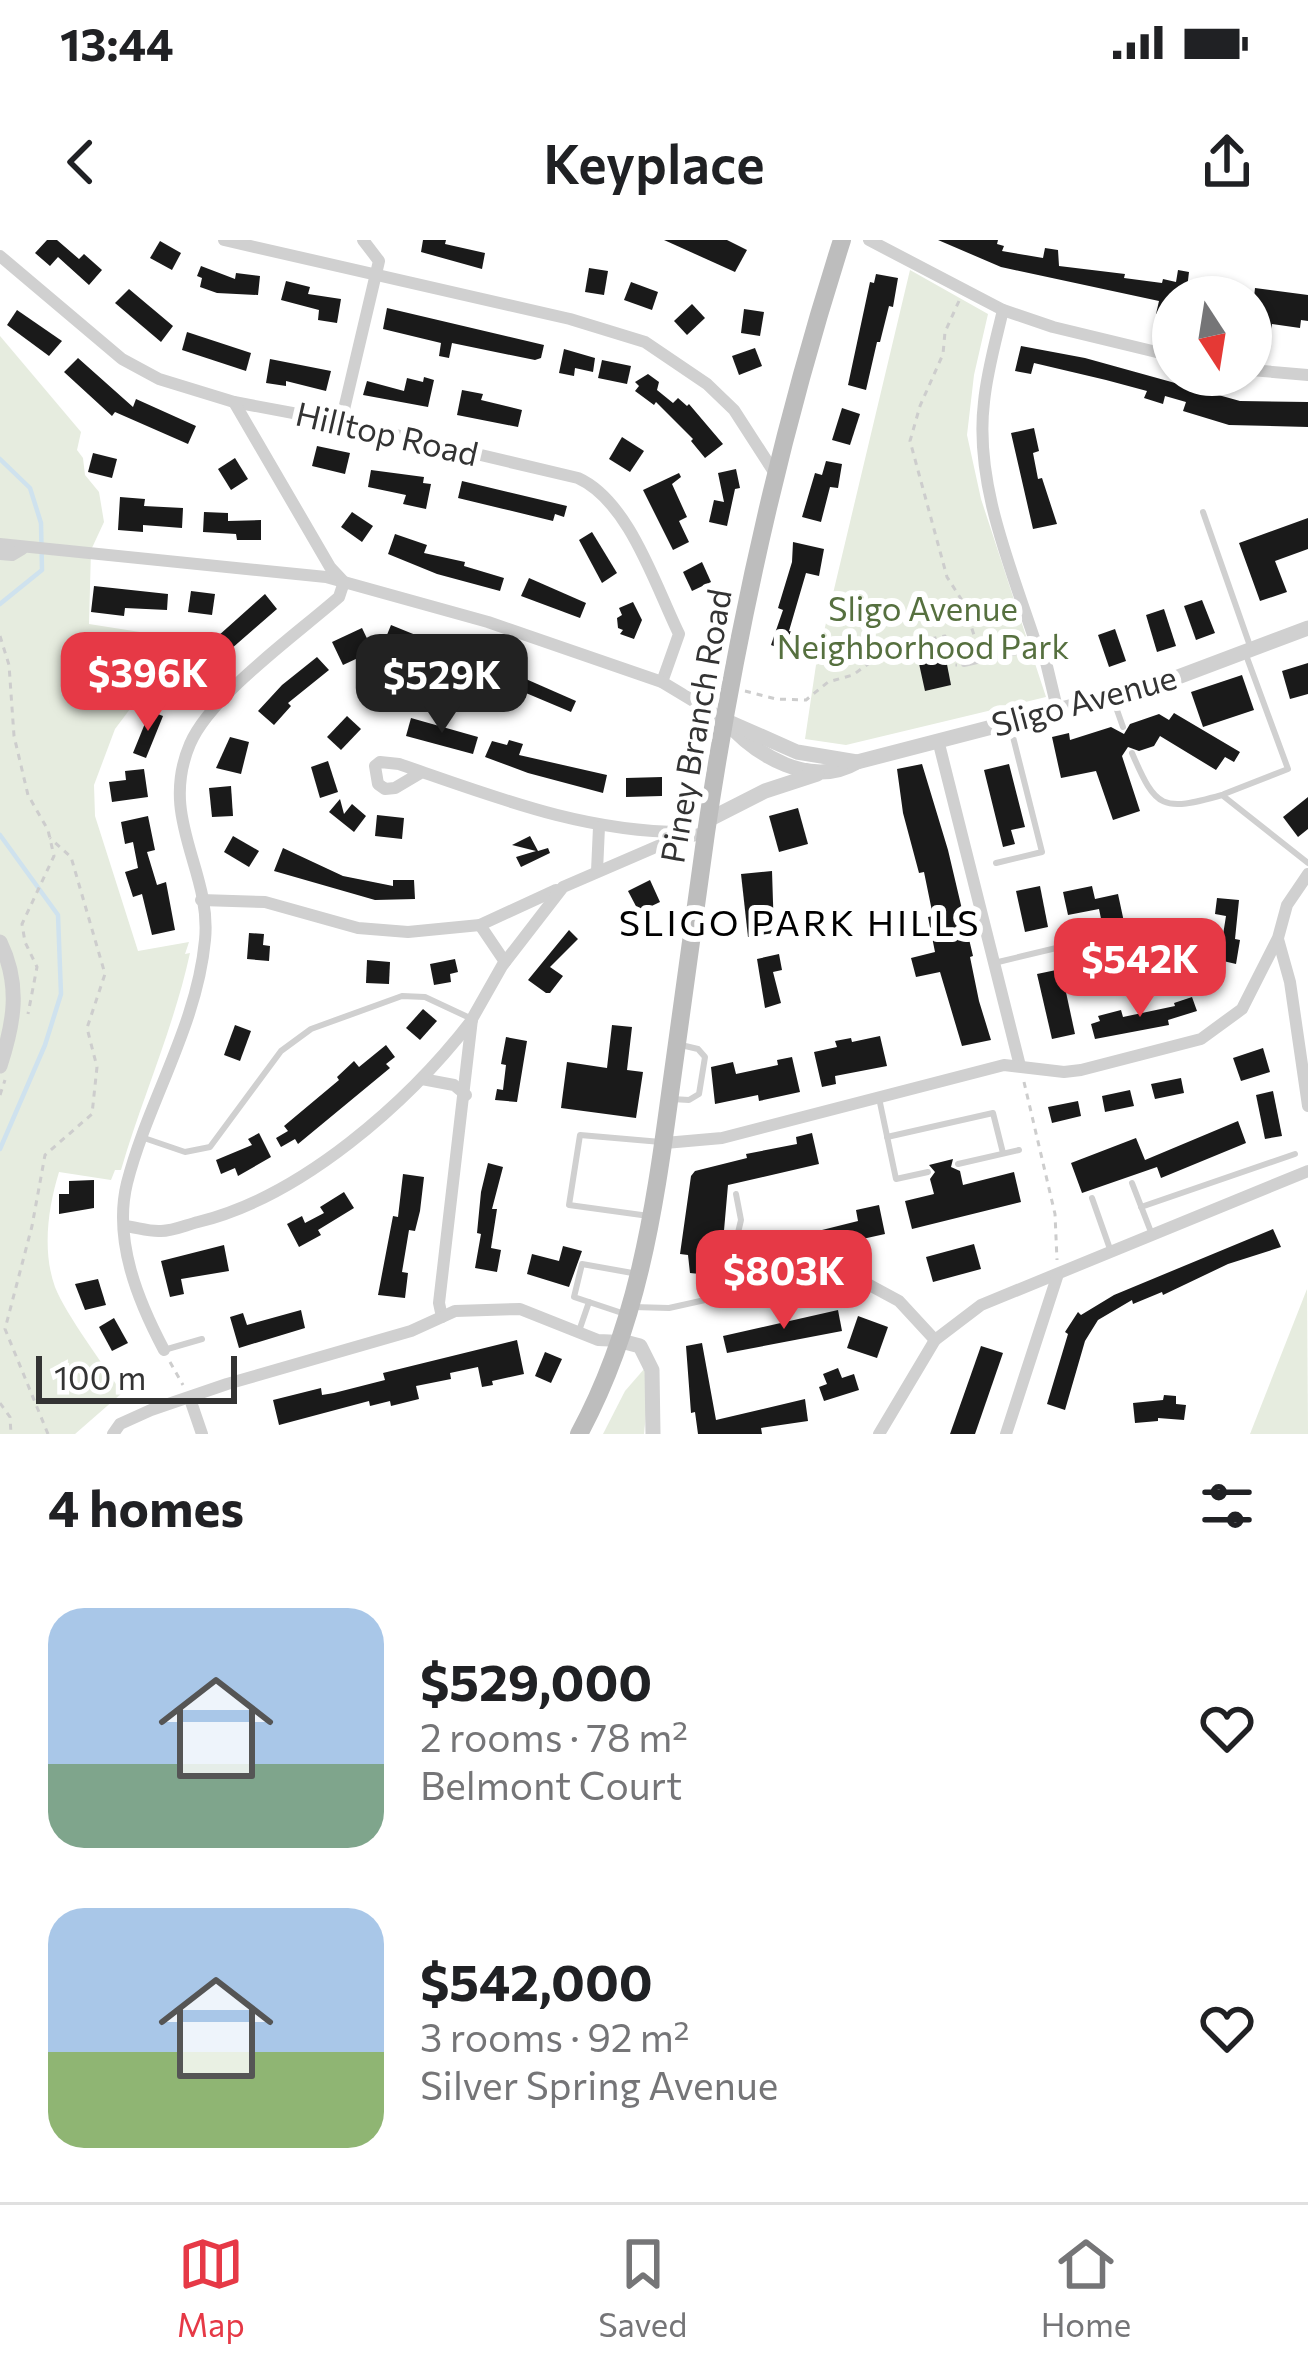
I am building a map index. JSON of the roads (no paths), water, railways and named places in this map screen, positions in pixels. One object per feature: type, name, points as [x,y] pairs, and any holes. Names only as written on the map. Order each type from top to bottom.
[{"type":"main road","name":"Piney Branch Road","points":[[580,1434],[621,1341],[641,1275],[731,688],[774,472],[842,240]]},
{"type":"street","points":[[224,240],[570,320],[645,342],[707,384],[734,410],[774,472]]},
{"type":"street","points":[[341,422],[379,261],[363,240]]},
{"type":"street","points":[[869,240],[1003,310],[1152,351]]},
{"type":"street","name":"Hilltop Road","points":[[0,256],[122,359],[159,379],[234,402],[341,422],[596,486],[620,513],[679,634],[662,682]]},
{"type":"street","points":[[1003,310],[983,404],[986,467],[998,527],[1037,647],[1046,658],[1057,708]]},
{"type":"street","points":[[1272,372],[1308,376]]},
{"type":"street","points":[[234,402],[330,567],[344,582]]},
{"type":"street","points":[[0,544],[234,565],[344,582],[488,622],[662,682],[725,720],[746,743],[817,774]]},
{"type":"street","points":[[0,554],[26,549]]},
{"type":"street","points":[[164,1350],[134,1282],[124,1226],[127,1186],[197,991],[205,941],[201,900],[178,810],[188,747],[201,725],[241,683],[339,597],[344,582]]},
{"type":"street","name":"Sligo Avenue","points":[[707,826],[765,791],[843,770],[856,761],[1162,683],[1308,628]]},
{"type":"street","name":"Sligo Avenue","points":[[725,720],[797,752],[856,761]]},
{"type":"street","points":[[938,740],[1020,1066]]},
{"type":"street","points":[[422,772],[599,827],[707,826]]},
{"type":"street","points":[[201,900],[265,902],[374,930],[480,925],[707,826]]},
{"type":"street","points":[[597,871],[599,827]]},
{"type":"street","points":[[664,1142],[722,1138],[1004,1065],[1081,1070],[1201,1039],[1242,1009],[1278,938],[1287,904],[1308,874]]},
{"type":"street","points":[[124,1226],[161,1231],[255,1205],[298,1183],[422,1079],[472,1019],[505,962],[563,887]]},
{"type":"street","points":[[480,925],[505,962]]},
{"type":"street","points":[[1278,938],[1290,982],[1308,1106]]},
{"type":"street","points":[[0,942],[14,981],[15,1013],[0,1066]]},
{"type":"street","points":[[442,1317],[439,1303],[472,1019]]},
{"type":"street","points":[[422,1079],[454,1085],[466,1095]]},
{"type":"street","points":[[879,1434],[935,1340],[981,1305],[1308,1171]]},
{"type":"street","points":[[1006,1434],[1058,1274]]},
{"type":"street","points":[[736,1295],[862,1281],[899,1301],[935,1340]]},
{"type":"street","points":[[113,1434],[120,1424],[135,1417],[227,1384],[411,1331],[455,1311],[520,1309],[598,1340],[640,1346],[652,1370],[653,1434]]},
{"type":"street","points":[[190,1399],[202,1434]]},
{"type":"lane","points":[[1132,753],[1150,793],[1168,806],[1222,795],[1288,769],[1203,512]]},
{"type":"lane","points":[[964,664],[1037,647]]},
{"type":"lane","points":[[1112,695],[1123,727]]},
{"type":"lane","points":[[996,863],[1042,852],[1009,721]]},
{"type":"lane","points":[[1222,795],[1308,863]]},
{"type":"lane","points":[[994,963],[1073,944]]},
{"type":"lane","points":[[144,1138],[185,1152],[210,1147],[294,1039],[402,996],[425,997],[472,1019]]},
{"type":"lane","points":[[670,1098],[689,1100],[699,1094],[705,1057],[698,1049],[677,1044]]},
{"type":"lane","points":[[878,1094],[896,1179],[928,1172]]},
{"type":"lane","points":[[887,1137],[993,1112],[1003,1153]]},
{"type":"lane","points":[[652,1216],[569,1205],[580,1135],[664,1142]]},
{"type":"lane","points":[[958,1165],[1019,1150]]},
{"type":"lane","points":[[1141,1207],[1295,1154]]},
{"type":"lane","points":[[1132,1183],[1152,1235]]},
{"type":"lane","points":[[641,1275],[582,1264],[573,1294],[632,1311],[723,1296],[741,1220],[736,1194]]},
{"type":"lane","points":[[1092,1198],[1111,1252]]},
{"type":"lane","points":[[579,1331],[589,1302]]},
{"type":"lane","points":[[164,1350],[202,1340]]},
{"type":"waterway","points":[[0,459],[30,488],[41,523],[42,570],[0,604]]},
{"type":"waterway","points":[[0,835],[58,915],[61,994],[45,1045],[0,1149]]},
{"type":"district","name":"SLIGO PARK HILLS","points":[[800,923]]},
{"type":"park label","name":"Sligo Avenue Neighborhood Park","points":[[923,628]]}]
